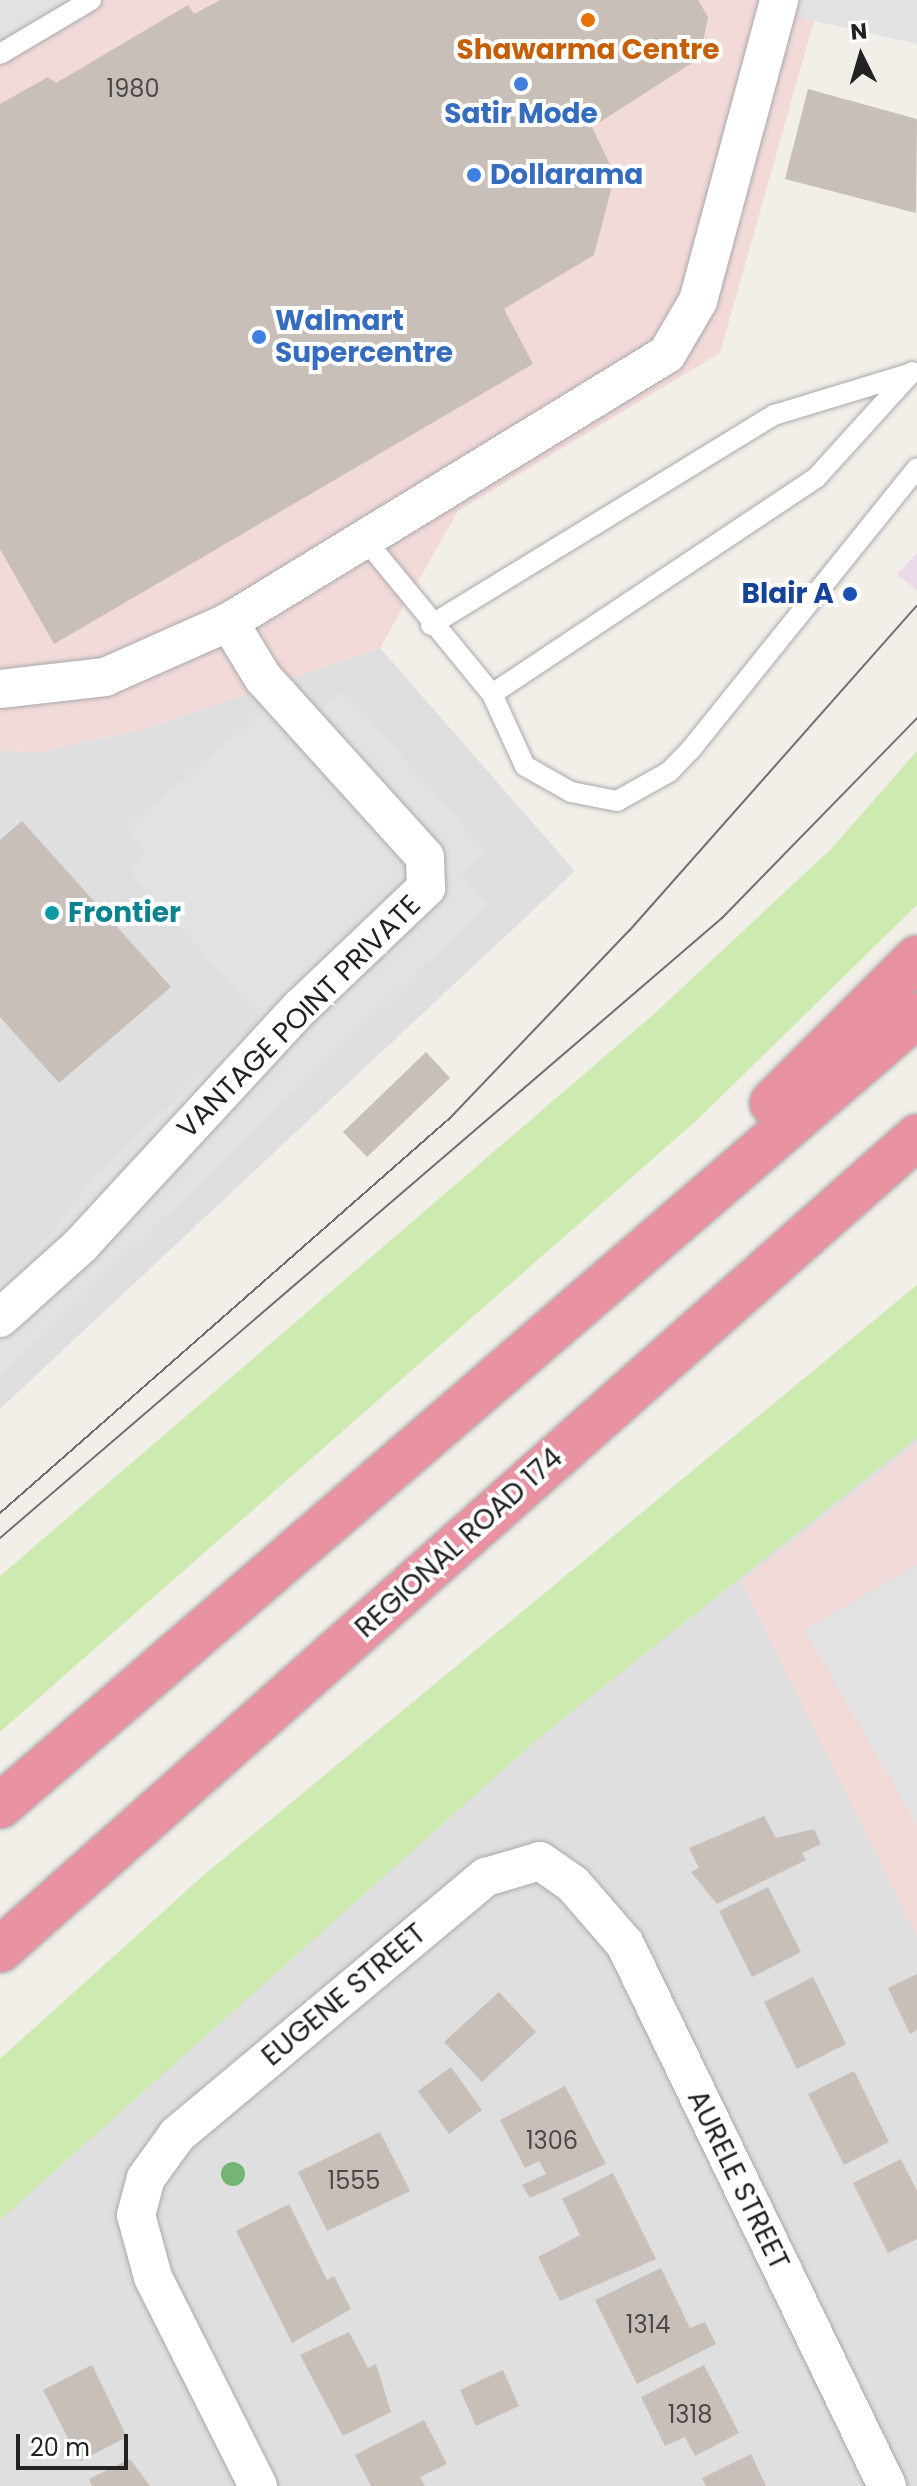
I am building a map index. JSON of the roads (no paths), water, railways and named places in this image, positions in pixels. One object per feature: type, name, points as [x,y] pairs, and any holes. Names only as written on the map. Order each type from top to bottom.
[{"type":"highway","points":[[480,1387],[917,958]]},
{"type":"highway","points":[[0,1806],[480,1387],[917,1015]]},
{"type":"highway","name":"REGIONAL ROAD 174","points":[[0,1950],[917,1137]]},
{"type":"street","points":[[0,689],[105,677],[229,622],[680,340],[698,301],[779,0]]},
{"type":"street","name":"VANTAGE POINT PRIVATE","points":[[0,1318],[81,1245],[291,1017],[426,888],[425,857],[263,678],[229,622]]},
{"type":"street","name":"EUGENE STREET","points":[[258,2486],[153,2277],[136,2215],[141,2187],[177,2135],[486,1877],[540,1861],[573,1884]]},
{"type":"street","name":"AURELE STREET","points":[[573,1884],[625,1944],[887,2486]]},
{"type":"lane","points":[[0,54],[91,0]]},
{"type":"lane","points":[[431,625],[774,415],[914,370]]},
{"type":"lane","points":[[492,694],[816,478],[914,370]]},
{"type":"lane","points":[[363,537],[431,625],[492,694],[525,766],[571,792],[617,801],[669,772],[692,748],[917,468]]},
{"type":"tram line","points":[[0,1513],[450,1118],[629,931],[917,606]]},
{"type":"tram line","points":[[0,1538],[722,918],[917,718]]},
{"type":"place","name":"Shawarma Centre","points":[[588,20]]},
{"type":"place","name":"Satir Mode","points":[[521,84]]},
{"type":"place","name":"Dollarama","points":[[474,175]]},
{"type":"place","name":"Walmart Supercentre","points":[[259,337]]},
{"type":"place","name":"Blair A","points":[[850,594]]},
{"type":"place","name":"Frontier","points":[[52,913]]}]
